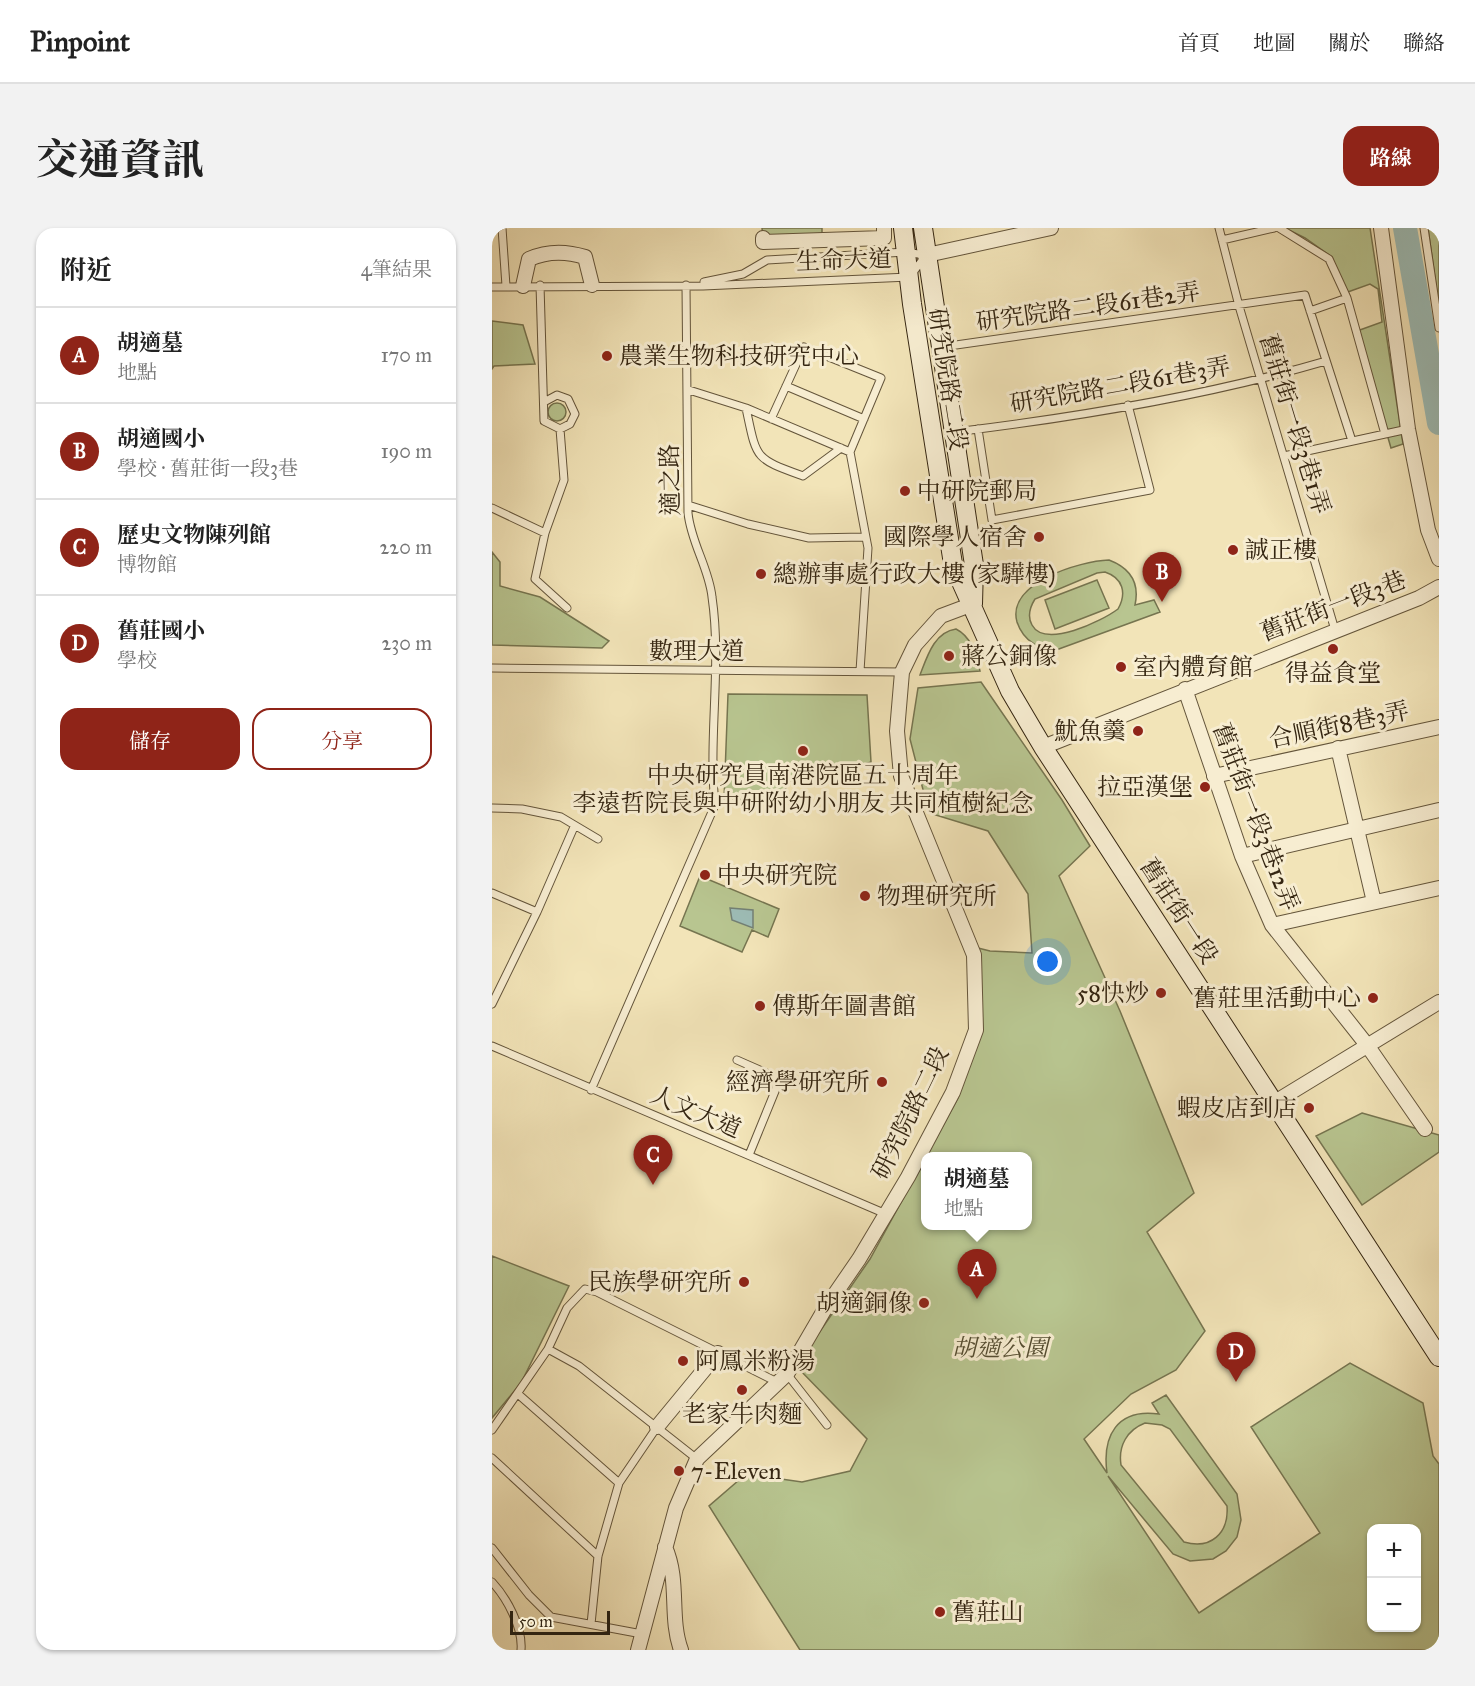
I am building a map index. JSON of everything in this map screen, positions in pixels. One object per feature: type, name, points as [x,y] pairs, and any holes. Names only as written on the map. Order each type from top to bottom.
[{"type":"main road","name":"研究院路二段","points":[[903,228],[953,564],[973,604]]},
{"type":"main road","name":"研究院路二段","points":[[923,228],[974,565],[973,604]]},
{"type":"main road","name":"舊莊街一段","points":[[973,604],[1010,691],[1043,747],[1439,1357]]},
{"type":"street","points":[[822,228],[822,236],[763,238],[763,242],[884,238],[884,228]]},
{"type":"street","points":[[927,255],[1051,228]]},
{"type":"street","points":[[1381,228],[1408,429],[1428,530],[1439,559]]},
{"type":"street","points":[[523,286],[529,259],[542,254],[571,252],[585,257],[592,285]]},
{"type":"street","name":"舊莊街一段3巷","points":[[1043,747],[1419,598],[1439,587]]},
{"type":"street","name":"研究院路二段","points":[[638,1650],[676,1508],[697,1459],[782,1378],[886,1214],[953,1092],[976,1030],[974,955],[901,776],[897,731],[902,672],[915,645],[941,616],[973,604]]},
{"type":"street","name":"舊莊街一段3巷12弄","points":[[1185,689],[1242,856],[1272,925],[1367,1045],[1425,1129]]},
{"type":"street","name":"合順街8巷3弄","points":[[1214,776],[1439,727]]},
{"type":"street","points":[[1338,748],[1374,902]]},
{"type":"street","points":[[1242,856],[1439,810]]},
{"type":"street","points":[[1272,925],[1439,888]]},
{"type":"street","points":[[1275,1102],[1367,1045],[1437,1006]]},
{"type":"street","points":[[657,1427],[718,1353]]},
{"type":"street","points":[[665,1547],[675,1584],[676,1635],[681,1650]]},
{"type":"lane","points":[[502,228],[507,286]]},
{"type":"lane","name":"舊莊街一段3巷1弄","points":[[1219,228],[1239,306],[1335,630]]},
{"type":"lane","points":[[1222,240],[1274,228]]},
{"type":"lane","points":[[1279,228],[1329,259],[1347,298],[1385,434]]},
{"type":"lane","points":[[1424,228],[1439,328]]},
{"type":"lane","name":"生命大道","points":[[686,285],[743,274],[767,260],[906,252],[927,255]]},
{"type":"lane","name":"生命大道","points":[[492,287],[686,285],[909,277],[927,255]]},
{"type":"lane","points":[[540,285],[544,421],[560,429]]},
{"type":"lane","name":"適之路","points":[[591,1090],[715,805],[711,769],[714,670],[712,594],[690,534],[688,505],[686,285]]},
{"type":"lane","name":"研究院路二段61巷2弄","points":[[942,347],[1305,295],[1310,311]]},
{"type":"lane","points":[[1347,298],[1310,311],[1352,441]]},
{"type":"lane","points":[[771,419],[804,347],[880,378],[850,452],[868,548],[860,671]]},
{"type":"lane","name":"研究院路二段61巷3弄","points":[[955,432],[1128,405],[1261,380],[1326,361]]},
{"type":"lane","points":[[786,386],[864,419]]},
{"type":"lane","points":[[688,390],[746,408],[850,452]]},
{"type":"lane","points":[[544,402],[557,395],[572,403],[573,420],[560,429]]},
{"type":"lane","points":[[978,429],[992,520],[1150,490],[1128,405]]},
{"type":"lane","points":[[746,408],[754,445],[765,462],[803,476],[841,448]]},
{"type":"lane","points":[[560,429],[564,480],[545,533],[535,579],[567,608]]},
{"type":"lane","points":[[1284,456],[1408,429]]},
{"type":"lane","points":[[688,505],[748,524],[809,538],[866,537]]},
{"type":"lane","points":[[492,508],[545,533]]},
{"type":"lane","name":"數理大道","points":[[492,668],[902,672]]},
{"type":"lane","points":[[492,808],[522,809],[561,818],[598,839]]},
{"type":"lane","points":[[492,1004],[537,912],[574,827]]},
{"type":"lane","points":[[492,893],[537,912]]},
{"type":"lane","name":"人文大道","points":[[492,1046],[886,1214]]},
{"type":"lane","points":[[737,1060],[780,1079],[749,1155]]},
{"type":"lane","points":[[492,1430],[548,1349],[567,1308],[585,1289],[597,1292],[718,1353],[782,1378],[826,1425]]},
{"type":"lane","points":[[548,1349],[579,1366],[697,1459]]},
{"type":"lane","points":[[518,1395],[619,1483]]},
{"type":"lane","points":[[591,1624],[598,1556],[619,1483],[657,1427]]},
{"type":"lane","points":[[492,1458],[598,1556]]},
{"type":"lane","points":[[492,1548],[529,1595],[551,1617],[644,1634]]},
{"type":"lane","points":[[492,1582],[501,1593],[522,1639],[520,1650]]},
{"type":"green space","points":[[762,228],[822,228],[822,236],[763,238]]},
{"type":"green space","points":[[1285,228],[1370,228],[1403,444],[1391,448],[1357,331],[1382,322],[1378,289],[1370,284],[1345,293],[1332,257],[1305,238]]},
{"type":"green space","points":[[1428,228],[1439,228],[1439,307]]},
{"type":"green space","points":[[492,321],[523,325],[535,364],[494,366],[492,369]]},
{"type":"green space","points":[[553,403],[561,403],[566,408],[564,419],[553,421],[548,416],[548,408]]},
{"type":"green space","points":[[492,552],[500,562],[500,586],[540,597],[609,641],[602,648],[492,645]]},
{"type":"green space","points":[[1109,560],[1123,567],[1135,583],[1135,605],[1154,600],[1160,612],[1026,661],[1022,649],[1034,644],[1028,640],[1017,622],[1017,608],[1023,596],[1048,577],[1096,561]],"holes":[[[1105,572],[1122,587],[1123,592],[1118,609],[1087,626],[1061,634],[1039,632],[1032,625],[1030,612],[1035,599],[1097,573]]]},
{"type":"green space","points":[[1097,580],[1109,608],[1055,629],[1045,600]]},
{"type":"green space","points":[[956,629],[970,642],[980,671],[920,675],[932,646],[942,635]]},
{"type":"green space","name":"胡適公園","points":[[981,682],[1062,800],[1090,846],[1059,876],[1120,1011],[1194,1193],[1147,1232],[1205,1331],[1176,1370],[1131,1394],[1084,1439],[1107,1473],[1107,1447],[1115,1427],[1132,1415],[1159,1414],[1152,1403],[1166,1395],[1237,1494],[1241,1520],[1237,1537],[1226,1551],[1213,1559],[1190,1561],[1173,1554],[1108,1476],[1199,1613],[1320,1533],[1251,1427],[1350,1363],[1423,1403],[1433,1456],[1439,1464],[1439,1650],[800,1650],[709,1506],[746,1474],[802,1482],[850,1471],[867,1439],[796,1366],[870,1259],[921,1166],[921,1230],[1032,1230],[1032,1152],[928,1152],[958,1098],[981,1033],[978,948],[990,951],[1032,953],[1028,894],[988,831],[929,813],[910,739],[918,688]],"holes":[[[1145,1423],[1162,1425],[1170,1429],[1227,1506],[1227,1516],[1221,1531],[1216,1537],[1202,1544],[1184,1542],[1121,1465],[1123,1445],[1133,1430]]]},
{"type":"green space","points":[[728,694],[867,695],[871,762],[834,774],[786,782],[785,799],[724,800]]},
{"type":"green space","points":[[700,876],[779,909],[768,937],[752,930],[742,952],[680,926]]},
{"type":"green space","points":[[1362,1113],[1439,1135],[1439,1152],[1362,1205],[1316,1136]]},
{"type":"green space","points":[[492,1256],[569,1286],[521,1383],[492,1418]]},
{"type":"water","points":[[730,908],[753,910],[753,928],[732,920]]},
{"type":"waterway","points":[[1405,228],[1439,423]]},
{"type":"place","name":"農業生物科技研究中心","points":[[607,356]]},
{"type":"place","name":"中研院郵局","points":[[905,491]]},
{"type":"place","name":"國際學人宿舍","points":[[1039,537]]},
{"type":"place","name":"誠正樓","points":[[1233,550]]},
{"type":"place","name":"總辦事處行政大樓 (家驊樓)","points":[[761,574]]},
{"type":"place","name":"胡適國小","points":[[1162,602]]},
{"type":"place","name":"得益食堂","points":[[1333,649]]},
{"type":"place","name":"蔣公銅像","points":[[949,656]]},
{"type":"place","name":"室內體育館","points":[[1121,667]]},
{"type":"place","name":"魷魚羹","points":[[1138,731]]},
{"type":"place","name":"中央研究員南港院區五十周年 李遠哲院長與中研附幼小朋友 共同植樹紀念","points":[[803,751]]},
{"type":"place","name":"拉亞漢堡","points":[[1205,787]]},
{"type":"place","name":"中央研究院","points":[[705,875]]},
{"type":"place","name":"物理研究所","points":[[865,896]]},
{"type":"place","name":"58快炒","points":[[1161,993]]},
{"type":"place","name":"舊莊里活動中心","points":[[1373,998]]},
{"type":"place","name":"傅斯年圖書館","points":[[760,1006]]},
{"type":"place","name":"經濟學研究所","points":[[882,1082]]},
{"type":"place","name":"蝦皮店到店","points":[[1309,1108]]},
{"type":"place","name":"歷史文物陳列館","points":[[653,1185]]},
{"type":"place","name":"民族學研究所","points":[[744,1282]]},
{"type":"place","name":"胡適墓","points":[[977,1299]]},
{"type":"place","name":"胡適銅像","points":[[924,1303]]},
{"type":"place","name":"阿鳳米粉湯","points":[[683,1361]]},
{"type":"place","name":"舊莊國小","points":[[1236,1382]]},
{"type":"place","name":"老家牛肉麵","points":[[742,1390]]},
{"type":"place","name":"7-Eleven","points":[[679,1471]]},
{"type":"place","name":"舊莊山","points":[[940,1612]]}]
